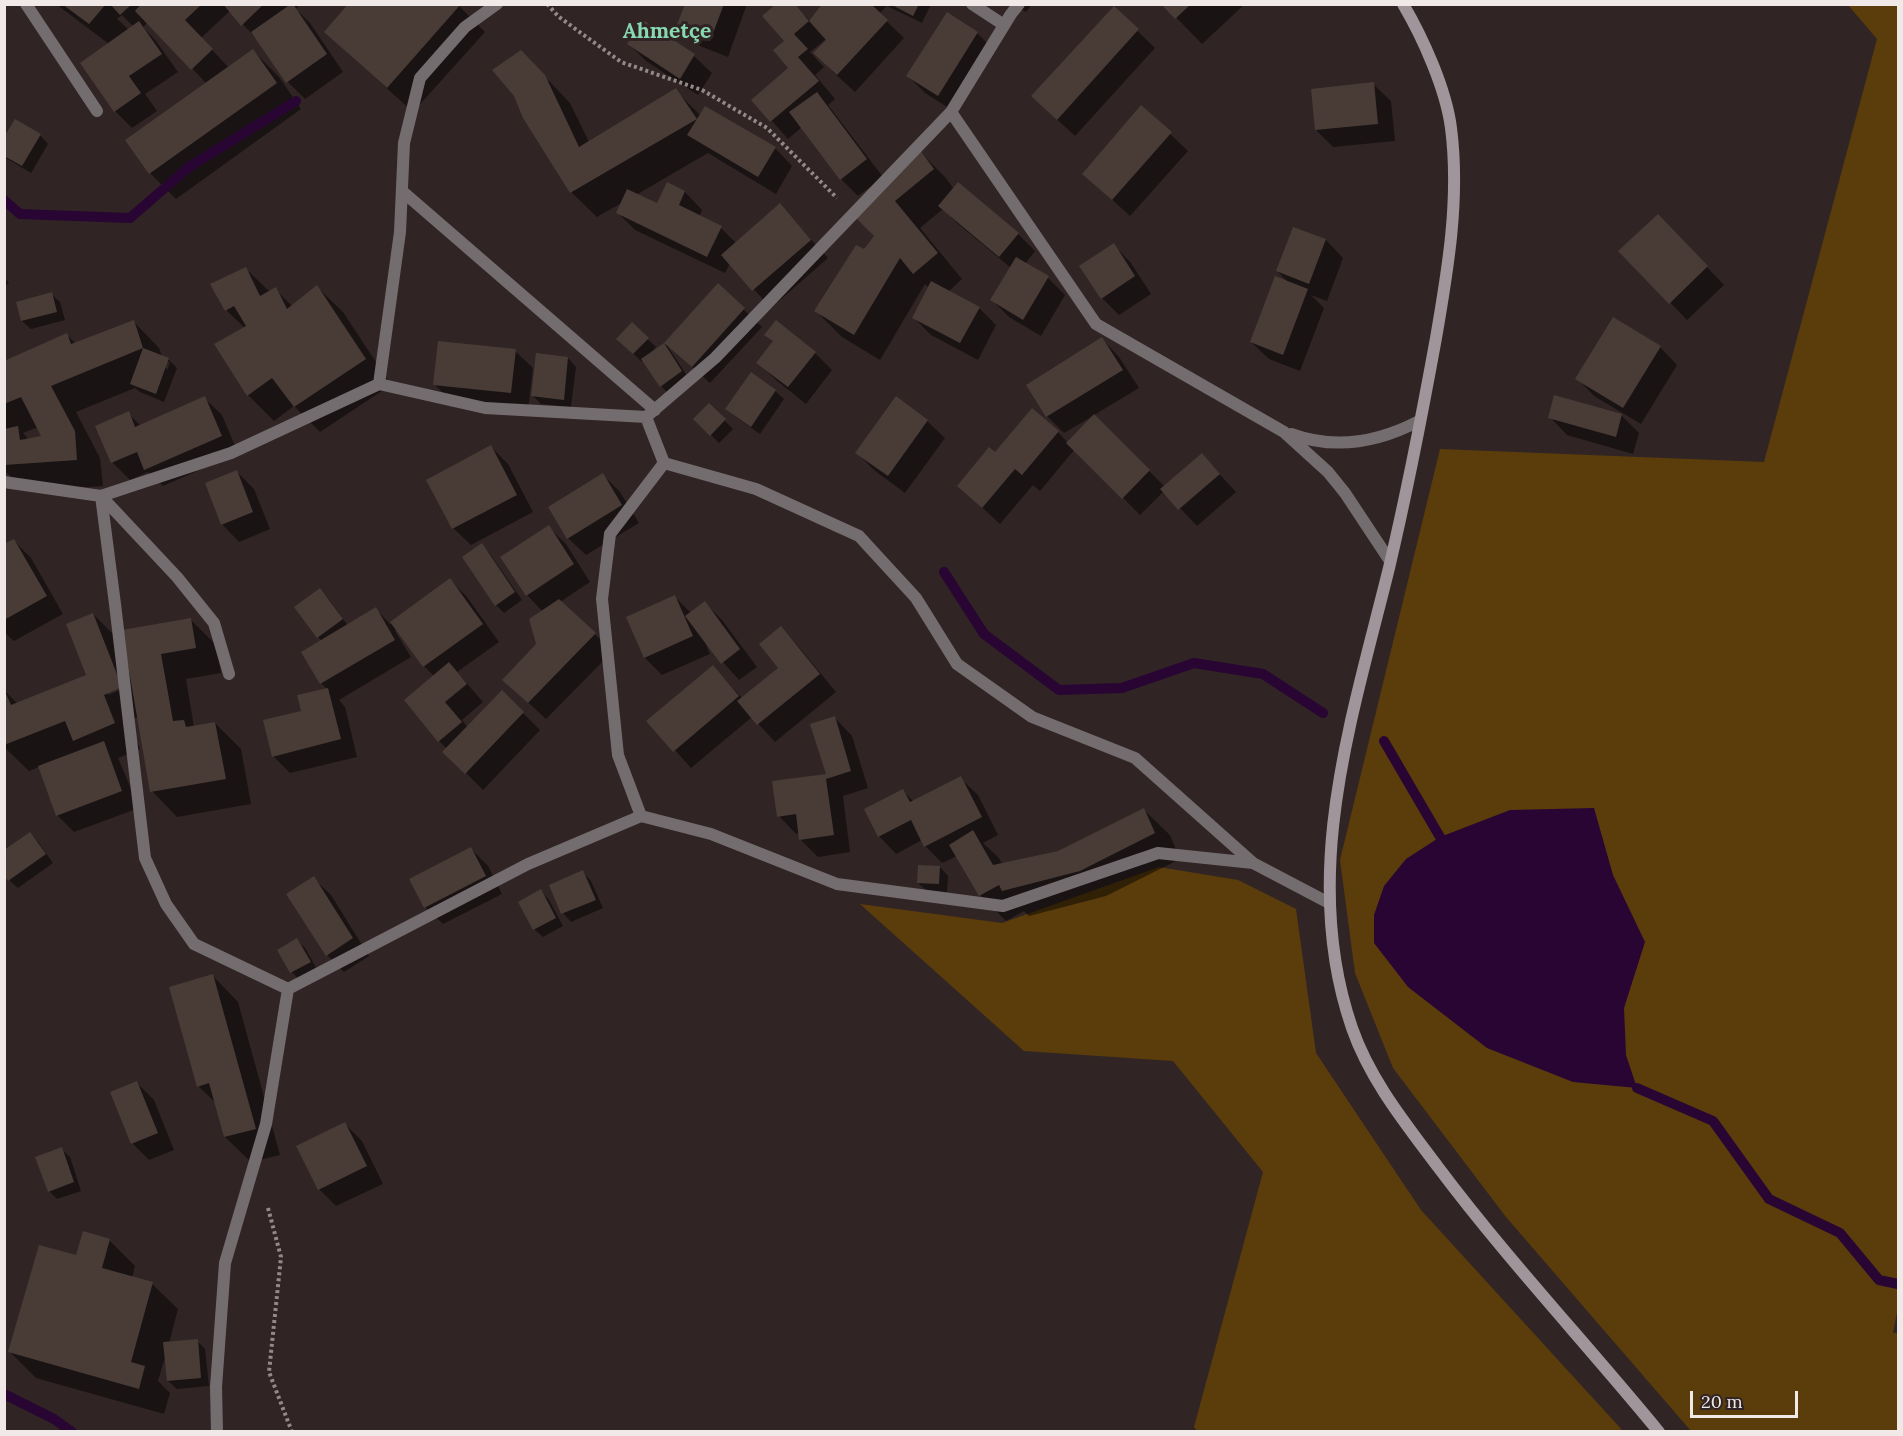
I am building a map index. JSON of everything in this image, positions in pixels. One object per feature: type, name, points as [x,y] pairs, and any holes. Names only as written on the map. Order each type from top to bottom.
[{"type":"street","points":[[26,4],[97,111]]},
{"type":"street","points":[[379,384],[400,232],[404,143],[420,78],[465,27],[497,4]]},
{"type":"street","points":[[972,4],[1004,25]]},
{"type":"street","points":[[4,482],[101,496],[231,453],[379,384],[484,408],[650,414],[715,358],[951,112],[1019,4]]},
{"type":"street","points":[[1403,4],[1424,45],[1451,126],[1453,213],[1449,260],[1419,421],[1390,561],[1345,747],[1334,811],[1329,861],[1332,940],[1346,1009],[1362,1055],[1379,1084],[1415,1137],[1476,1217],[1659,1431]]},
{"type":"street","points":[[951,112],[1096,324],[1284,432],[1302,438],[1322,442],[1350,443],[1388,435],[1419,421]]},
{"type":"street","points":[[402,191],[650,414],[664,463]]},
{"type":"street","points":[[1284,432],[1328,472],[1345,493],[1390,561]]},
{"type":"street","points":[[641,816],[618,755],[603,599],[609,534],[664,463]]},
{"type":"street","points":[[664,463],[756,489],[859,536],[916,598],[957,664],[1032,717],[1135,758],[1254,863],[1329,903]]},
{"type":"street","points":[[101,496],[177,577],[214,623],[229,674]]},
{"type":"street","points":[[101,496],[116,603],[145,858],[166,904],[194,944],[288,989]]},
{"type":"street","points":[[288,989],[528,864],[641,816],[711,834],[837,884],[1003,906],[1158,853],[1254,863]]},
{"type":"street","points":[[217,1431],[216,1386],[225,1263],[266,1124],[288,989]]},
{"type":"path","points":[[547,4],[559,17],[621,62],[702,90],[767,128],[852,214]]},
{"type":"path","points":[[267,1204],[280,1257],[269,1372],[292,1431]]},
{"type":"shaded area","points":[[1848,5],[1898,5],[1898,1307],[1893,1333],[1898,1333],[1898,1431],[1691,1431],[1506,1217],[1393,1068],[1355,973],[1340,860],[1440,449],[1764,462],[1877,39]]},
{"type":"shaded area","points":[[1594,808],[1613,875],[1645,942],[1624,1008],[1626,1055],[1637,1088],[1573,1082],[1487,1048],[1408,987],[1374,943],[1374,915],[1384,886],[1406,859],[1440,837],[1510,810]]},
{"type":"shaded area","points":[[1159,867],[1238,880],[1296,909],[1316,1053],[1421,1210],[1623,1431],[1198,1432],[1194,1427],[1263,1172],[1173,1061],[1024,1051],[860,904],[1002,923]]},
{"type":"building","points":[[62,4],[106,4],[89,24]]},
{"type":"building","points":[[110,4],[132,4],[120,15]]},
{"type":"building","points":[[141,4],[202,4],[185,20],[213,49],[191,70],[135,11]]},
{"type":"building","points":[[223,4],[264,4],[241,26]]},
{"type":"building","points":[[291,4],[327,54],[286,83],[251,32]]},
{"type":"building","points":[[348,4],[461,4],[387,88],[324,32]]},
{"type":"building","points":[[685,4],[724,4],[710,41],[676,27]]},
{"type":"building","points":[[776,4],[795,4],[809,21],[794,34],[808,49],[798,57],[819,81],[770,122],[751,100],[788,68],[773,50],[784,41],[762,16]]},
{"type":"building","points":[[822,4],[871,4],[888,20],[837,75],[813,53],[826,40],[809,21]]},
{"type":"building","points":[[890,4],[919,4],[913,16]]},
{"type":"building","points":[[1161,4],[1191,4],[1175,19]]},
{"type":"building","points":[[1114,6],[1139,29],[1057,120],[1031,96]]},
{"type":"building","points":[[947,12],[978,32],[938,96],[906,76]]},
{"type":"building","points":[[643,20],[695,54],[680,79],[627,44]]},
{"type":"building","points":[[139,21],[162,54],[129,76],[141,93],[114,112],[80,63]]},
{"type":"building","points":[[253,49],[277,83],[149,174],[125,140]]},
{"type":"building","points":[[521,50],[545,75],[579,147],[676,88],[697,119],[570,193],[523,118],[514,96],[492,70]]},
{"type":"building","points":[[1374,82],[1378,124],[1315,130],[1311,89]]},
{"type":"building","points":[[817,92],[867,159],[840,180],[789,112]]},
{"type":"building","points":[[1141,105],[1172,132],[1112,200],[1082,174]]},
{"type":"building","points":[[705,106],[776,147],[758,177],[687,135]]},
{"type":"building","points":[[15,119],[41,134],[22,166],[4,156],[4,137]]},
{"type":"building","points":[[919,149],[934,169],[895,201],[938,253],[913,274],[900,258],[854,335],[814,311],[856,245],[864,249],[874,236],[852,214]]},
{"type":"building","points":[[667,182],[685,191],[679,205],[722,226],[707,257],[616,213],[627,189],[657,203]]},
{"type":"building","points":[[958,182],[1019,233],[999,257],[938,206]]},
{"type":"building","points":[[780,203],[811,240],[752,291],[721,255]]},
{"type":"building","points":[[1658,214],[1708,266],[1669,304],[1618,251]]},
{"type":"building","points":[[1293,227],[1326,239],[1309,284],[1276,271]]},
{"type":"building","points":[[1114,243],[1135,276],[1101,299],[1079,266]]},
{"type":"building","points":[[1016,257],[1049,276],[1023,320],[990,300]]},
{"type":"building","points":[[246,267],[260,296],[276,287],[287,309],[317,285],[366,359],[294,407],[272,378],[247,396],[214,344],[246,326],[234,306],[225,311],[210,284]]},
{"type":"building","points":[[1275,276],[1308,289],[1283,355],[1250,342]]},
{"type":"building","points":[[931,281],[980,307],[960,343],[912,318]]},
{"type":"building","points":[[718,283],[745,308],[692,367],[664,343]]},
{"type":"building","points":[[52,292],[57,312],[21,321],[16,302]]},
{"type":"building","points":[[1613,317],[1661,346],[1623,408],[1575,379]]},
{"type":"building","points":[[134,320],[143,348],[51,386],[75,431],[77,460],[4,465],[4,429],[18,426],[20,440],[41,436],[21,397],[4,404],[4,361],[67,333],[71,344]]},
{"type":"building","points":[[776,320],[816,352],[788,387],[756,363],[773,341],[764,335]]},
{"type":"building","points":[[632,322],[649,338],[633,354],[616,339]]},
{"type":"building","points":[[1102,337],[1123,370],[1046,417],[1026,385]]},
{"type":"building","points":[[438,341],[516,349],[511,393],[433,385]]},
{"type":"building","points":[[664,343],[682,371],[660,387],[641,359]]},
{"type":"building","points":[[143,348],[169,358],[156,394],[130,384]]},
{"type":"building","points":[[536,353],[568,357],[564,400],[531,396]]},
{"type":"building","points":[[751,372],[776,390],[751,427],[725,409]]},
{"type":"building","points":[[1554,395],[1622,414],[1616,437],[1548,418]]},
{"type":"building","points":[[205,396],[222,436],[144,470],[137,452],[111,463],[95,426],[129,411],[135,427]]},
{"type":"building","points":[[896,396],[928,420],[888,476],[855,453]]},
{"type":"building","points":[[709,403],[726,419],[710,436],[693,419]]},
{"type":"building","points":[[1032,408],[1059,431],[1022,475],[1015,469],[982,508],[957,486],[989,447],[995,452]]},
{"type":"building","points":[[1094,414],[1150,470],[1122,499],[1066,443]]},
{"type":"building","points":[[491,445],[517,495],[452,529],[426,480]]},
{"type":"building","points":[[1202,453],[1220,474],[1178,510],[1160,489]]},
{"type":"building","points":[[237,470],[253,512],[221,525],[205,483]]},
{"type":"building","points":[[603,473],[622,505],[567,539],[548,507]]},
{"type":"building","points":[[549,525],[574,564],[526,596],[500,557]]},
{"type":"building","points":[[14,539],[47,596],[4,620],[4,544]]},
{"type":"building","points":[[482,543],[515,592],[495,606],[462,557]]},
{"type":"building","points":[[450,578],[483,624],[423,667],[390,622]]},
{"type":"building","points":[[320,588],[343,619],[317,638],[294,607]]},
{"type":"building","points":[[675,595],[693,636],[644,658],[626,617]]},
{"type":"building","points":[[559,599],[596,633],[528,703],[502,680],[536,644],[529,619]]},
{"type":"building","points":[[705,601],[740,649],[721,664],[685,616]]},
{"type":"building","points":[[376,607],[395,640],[320,684],[301,652]]},
{"type":"building","points":[[93,613],[122,687],[104,695],[115,723],[73,741],[65,721],[4,745],[4,689],[11,705],[86,675],[66,624]]},
{"type":"building","points":[[191,618],[196,648],[161,654],[173,721],[184,720],[186,727],[215,722],[226,779],[150,792],[122,630]]},
{"type":"building","points":[[781,626],[820,674],[757,725],[737,701],[778,668],[759,644]]},
{"type":"building","points":[[449,662],[467,684],[445,702],[462,722],[438,742],[404,700]]},
{"type":"building","points":[[713,665],[739,696],[673,752],[646,721]]},
{"type":"building","points":[[328,688],[341,739],[272,757],[263,720],[301,711],[297,695]]},
{"type":"building","points":[[502,690],[524,712],[465,774],[442,752]]},
{"type":"building","points":[[835,716],[851,771],[826,779],[834,835],[799,840],[796,814],[777,817],[772,781],[826,774],[810,724]]},
{"type":"building","points":[[104,741],[122,791],[56,816],[38,766]]},
{"type":"building","points":[[961,776],[982,817],[924,847],[911,820],[878,837],[864,809],[903,789],[910,802]]},
{"type":"building","points":[[1144,808],[1155,833],[1080,871],[1002,891],[999,885],[979,896],[949,845],[973,830],[993,865],[1058,851]]},
{"type":"building","points":[[30,832],[46,854],[8,881],[4,875],[4,850]]},
{"type":"building","points":[[471,847],[486,876],[424,908],[409,879]]},
{"type":"building","points":[[918,865],[940,866],[939,884],[917,883]]},
{"type":"building","points":[[583,870],[596,900],[561,914],[549,885]]},
{"type":"building","points":[[314,876],[353,938],[326,956],[286,894]]},
{"type":"building","points":[[541,889],[556,918],[533,930],[518,902]]},
{"type":"building","points":[[297,938],[311,962],[290,973],[277,950]]},
{"type":"building","points":[[213,974],[256,1129],[224,1137],[209,1083],[197,1087],[169,987]]},
{"type":"building","points":[[137,1081],[158,1133],[131,1144],[110,1092]]},
{"type":"building","points":[[345,1122],[367,1166],[318,1190],[296,1146]]},
{"type":"building","points":[[62,1147],[74,1182],[48,1192],[35,1157]]},
{"type":"building","points":[[83,1231],[110,1239],[102,1268],[153,1282],[131,1362],[145,1366],[139,1389],[8,1352],[39,1245],[76,1255]]},
{"type":"building","points":[[198,1339],[201,1378],[167,1381],[163,1342]]},
{"type":"waterway","points":[[4,200],[20,214],[130,218],[189,167],[296,101]]},
{"type":"waterway","points":[[944,572],[984,634],[1059,690],[1122,688],[1194,663],[1263,674],[1323,713]]},
{"type":"waterway","points":[[1384,741],[1440,837]]},
{"type":"waterway","points":[[1637,1088],[1713,1121],[1769,1199],[1840,1233],[1879,1280],[1898,1284]]},
{"type":"waterway","points":[[4,1394],[54,1419],[72,1432]]},
{"type":"district","name":"Ahmetçe","points":[[667,32]]}]
